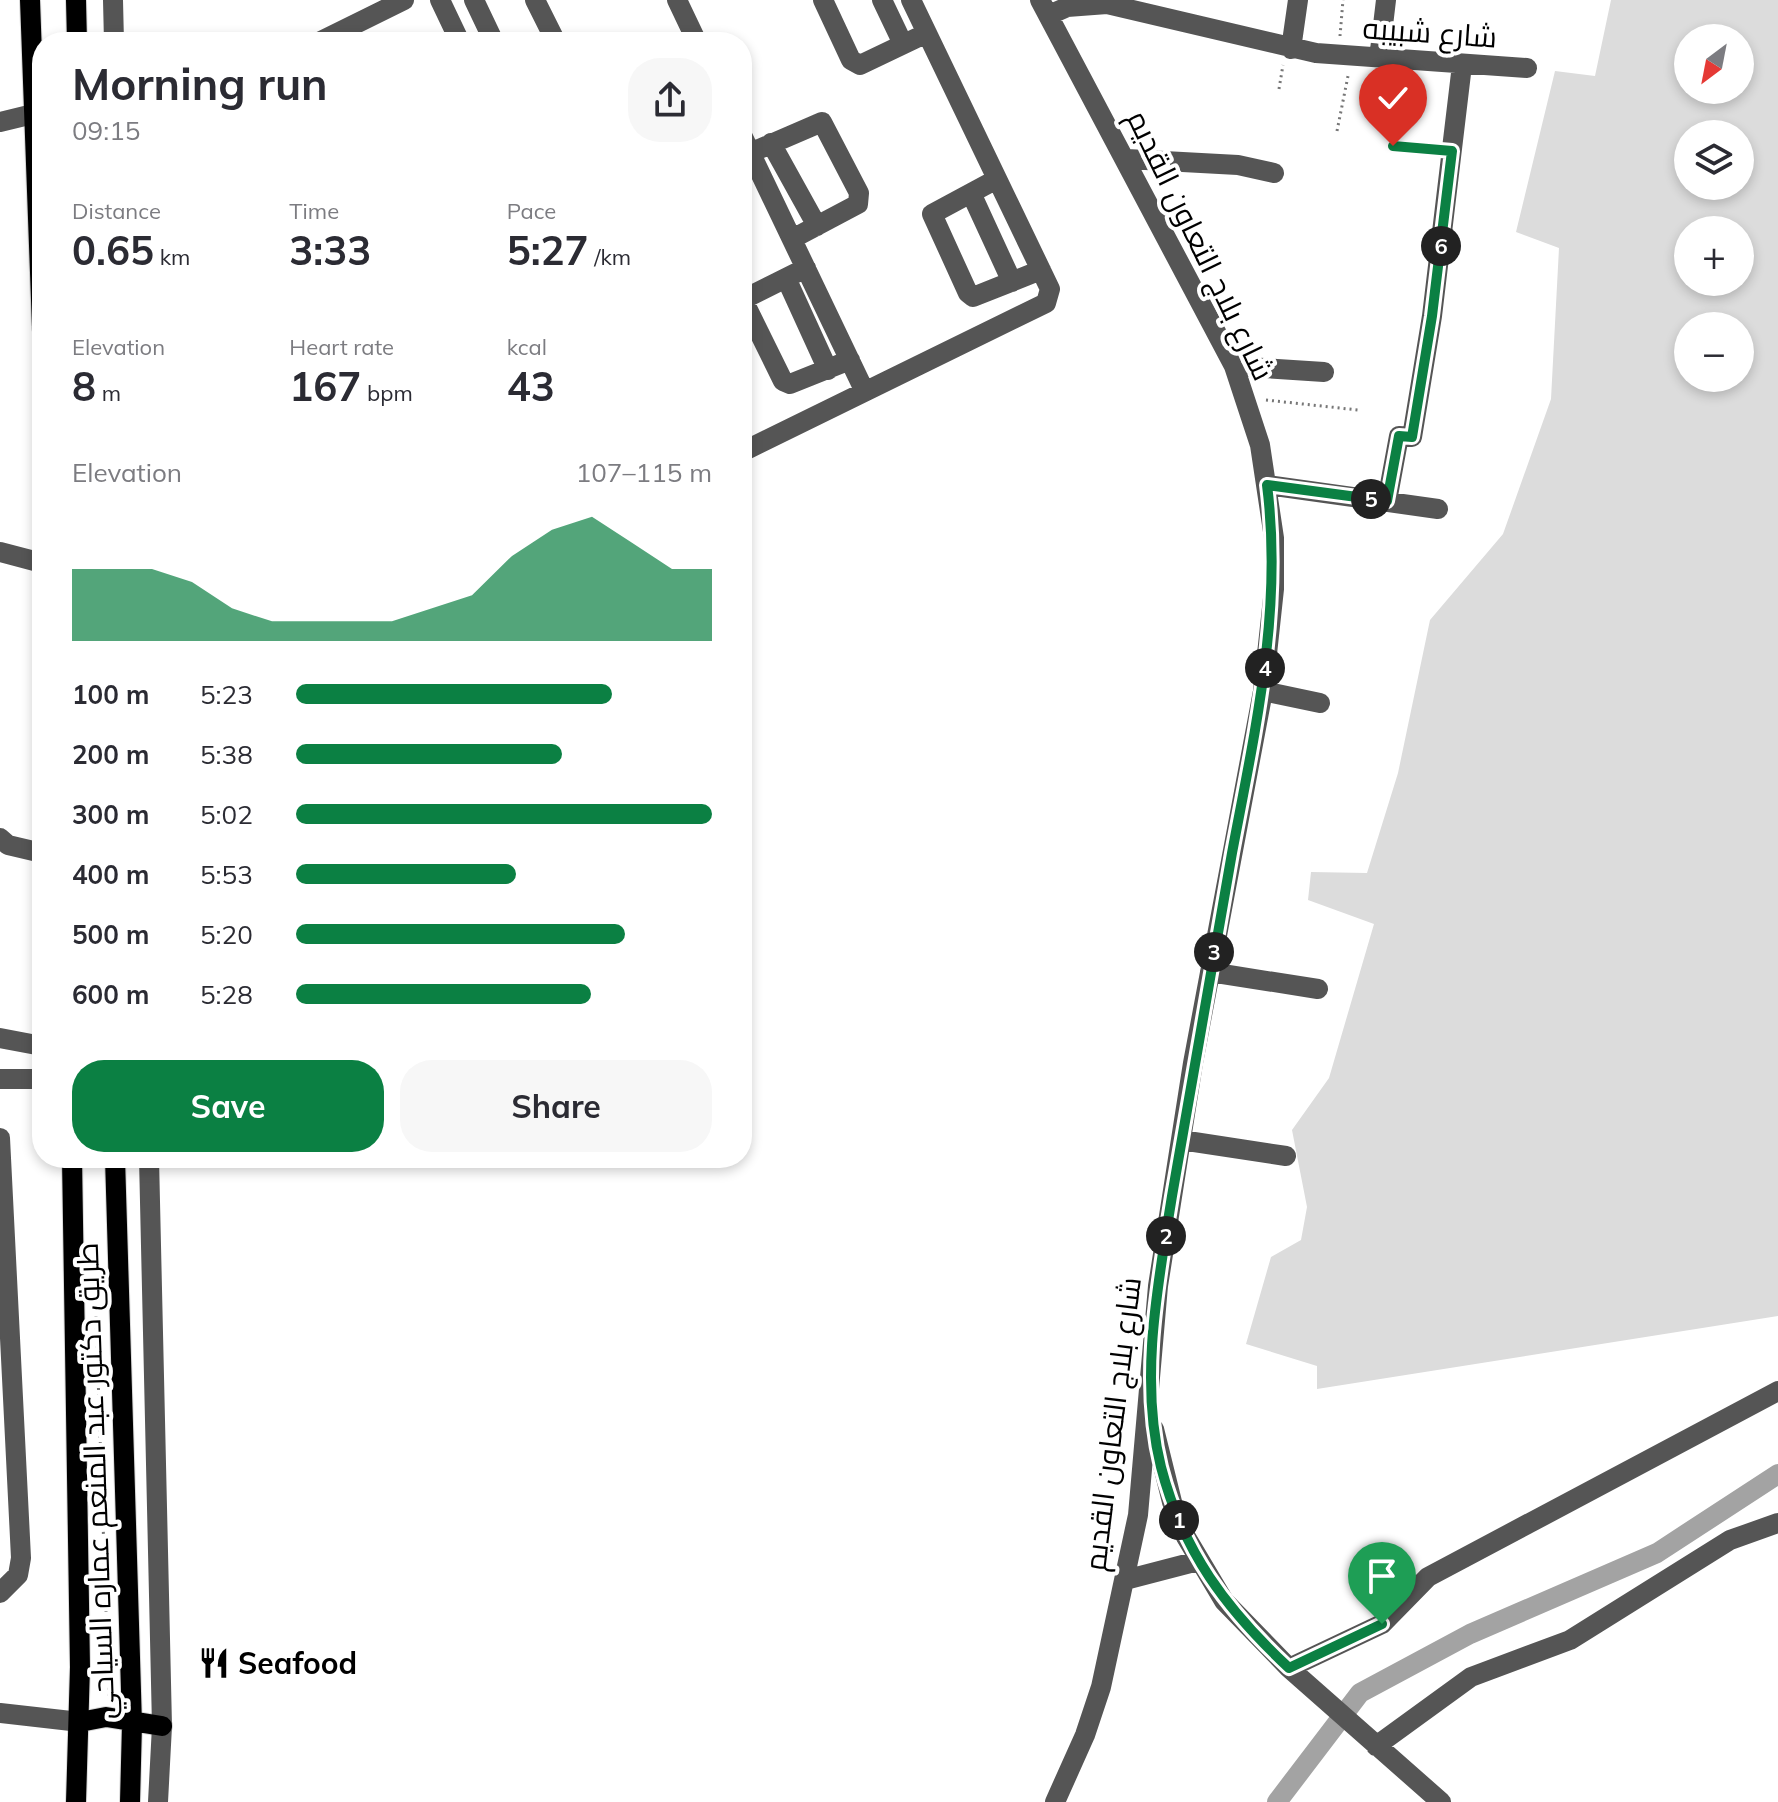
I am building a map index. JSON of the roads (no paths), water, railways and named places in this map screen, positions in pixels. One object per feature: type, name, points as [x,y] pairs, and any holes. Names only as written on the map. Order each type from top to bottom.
[{"type":"main road","points":[[30,0],[32,76]]},
{"type":"main road","points":[[76,0],[77,32]]},
{"type":"main road","name":"طريق دكتور عبد المنعم عماره السياحي","points":[[72,1168],[80,1722],[76,1802]]},
{"type":"main road","name":"طريق دكتور عبد المنعم عماره السياحي","points":[[115,1168],[132,1724],[130,1802]]},
{"type":"main road","points":[[80,1722],[106,1717],[132,1724],[162,1726]]},
{"type":"street","points":[[113,0],[114,32]]},
{"type":"street","points":[[339,32],[404,0]]},
{"type":"street","points":[[455,32],[442,5],[464,0]]},
{"type":"street","points":[[474,0],[489,32]]},
{"type":"street","points":[[535,0],[551,32]]},
{"type":"street","points":[[823,0],[855,63],[860,65],[927,33]]},
{"type":"street","points":[[882,0],[903,44]]},
{"type":"street","points":[[752,447],[1046,303],[1050,289],[911,0]]},
{"type":"street","points":[[1289,49],[1298,0]]},
{"type":"street","points":[[1379,59],[1386,0]]},
{"type":"street","points":[[685,2],[693,32]]},
{"type":"street","name":"شارع شبيبه","points":[[1044,8],[1087,3],[1127,5],[1289,49],[1379,59],[1527,68]]},
{"type":"street","name":"شارع بلاج التعاون القديم","points":[[1044,8],[1127,159],[1234,366],[1260,445],[1274,538],[1274,589],[1263,691],[1210,972],[1158,1286],[1138,1515],[1101,1687],[1085,1735],[1055,1802]]},
{"type":"street","points":[[1387,501],[1399,436],[1412,437],[1432,316],[1462,65]]},
{"type":"street","points":[[0,122],[32,114]]},
{"type":"street","points":[[752,144],[771,143],[817,122],[826,125],[860,198],[858,204],[792,239]]},
{"type":"street","points":[[771,143],[817,226]]},
{"type":"street","points":[[752,156],[864,390]]},
{"type":"street","points":[[1127,159],[1238,165],[1274,173]]},
{"type":"street","points":[[997,179],[934,212],[932,217],[972,297],[1041,270]]},
{"type":"street","points":[[971,193],[1012,282]]},
{"type":"street","points":[[752,295],[806,268]]},
{"type":"street","points":[[786,278],[828,370]]},
{"type":"street","points":[[752,318],[783,381],[799,383],[850,360]]},
{"type":"street","points":[[1234,366],[1324,372]]},
{"type":"street","points":[[1267,485],[1438,509]]},
{"type":"street","points":[[0,552],[32,560]]},
{"type":"street","points":[[1263,691],[1320,703]]},
{"type":"street","points":[[3,844],[32,851]]},
{"type":"street","points":[[1210,972],[1318,989]]},
{"type":"street","points":[[0,1038],[32,1044]]},
{"type":"street","points":[[0,1079],[32,1079]]},
{"type":"street","points":[[0,1138],[5,1405],[21,1558],[18,1575],[0,1593]]},
{"type":"street","points":[[1181,1140],[1286,1156]]},
{"type":"street","points":[[149,1168],[162,1726],[158,1802]]},
{"type":"street","points":[[1296,1674],[1382,1624],[1428,1577],[1778,1391]]},
{"type":"street","points":[[1150,1393],[1161,1466],[1172,1502],[1198,1561],[1224,1601],[1296,1674],[1441,1802]]},
{"type":"street","points":[[1375,1745],[1471,1677],[1570,1640],[1730,1540],[1778,1523]]},
{"type":"street","points":[[1125,1580],[1198,1561]]},
{"type":"street","points":[[0,1713],[80,1722]]},
{"type":"waterway","points":[[1277,1802],[1360,1693],[1470,1634],[1657,1553],[1778,1474]]},
{"type":"place","name":"Seafood","points":[[214,1663]]}]
